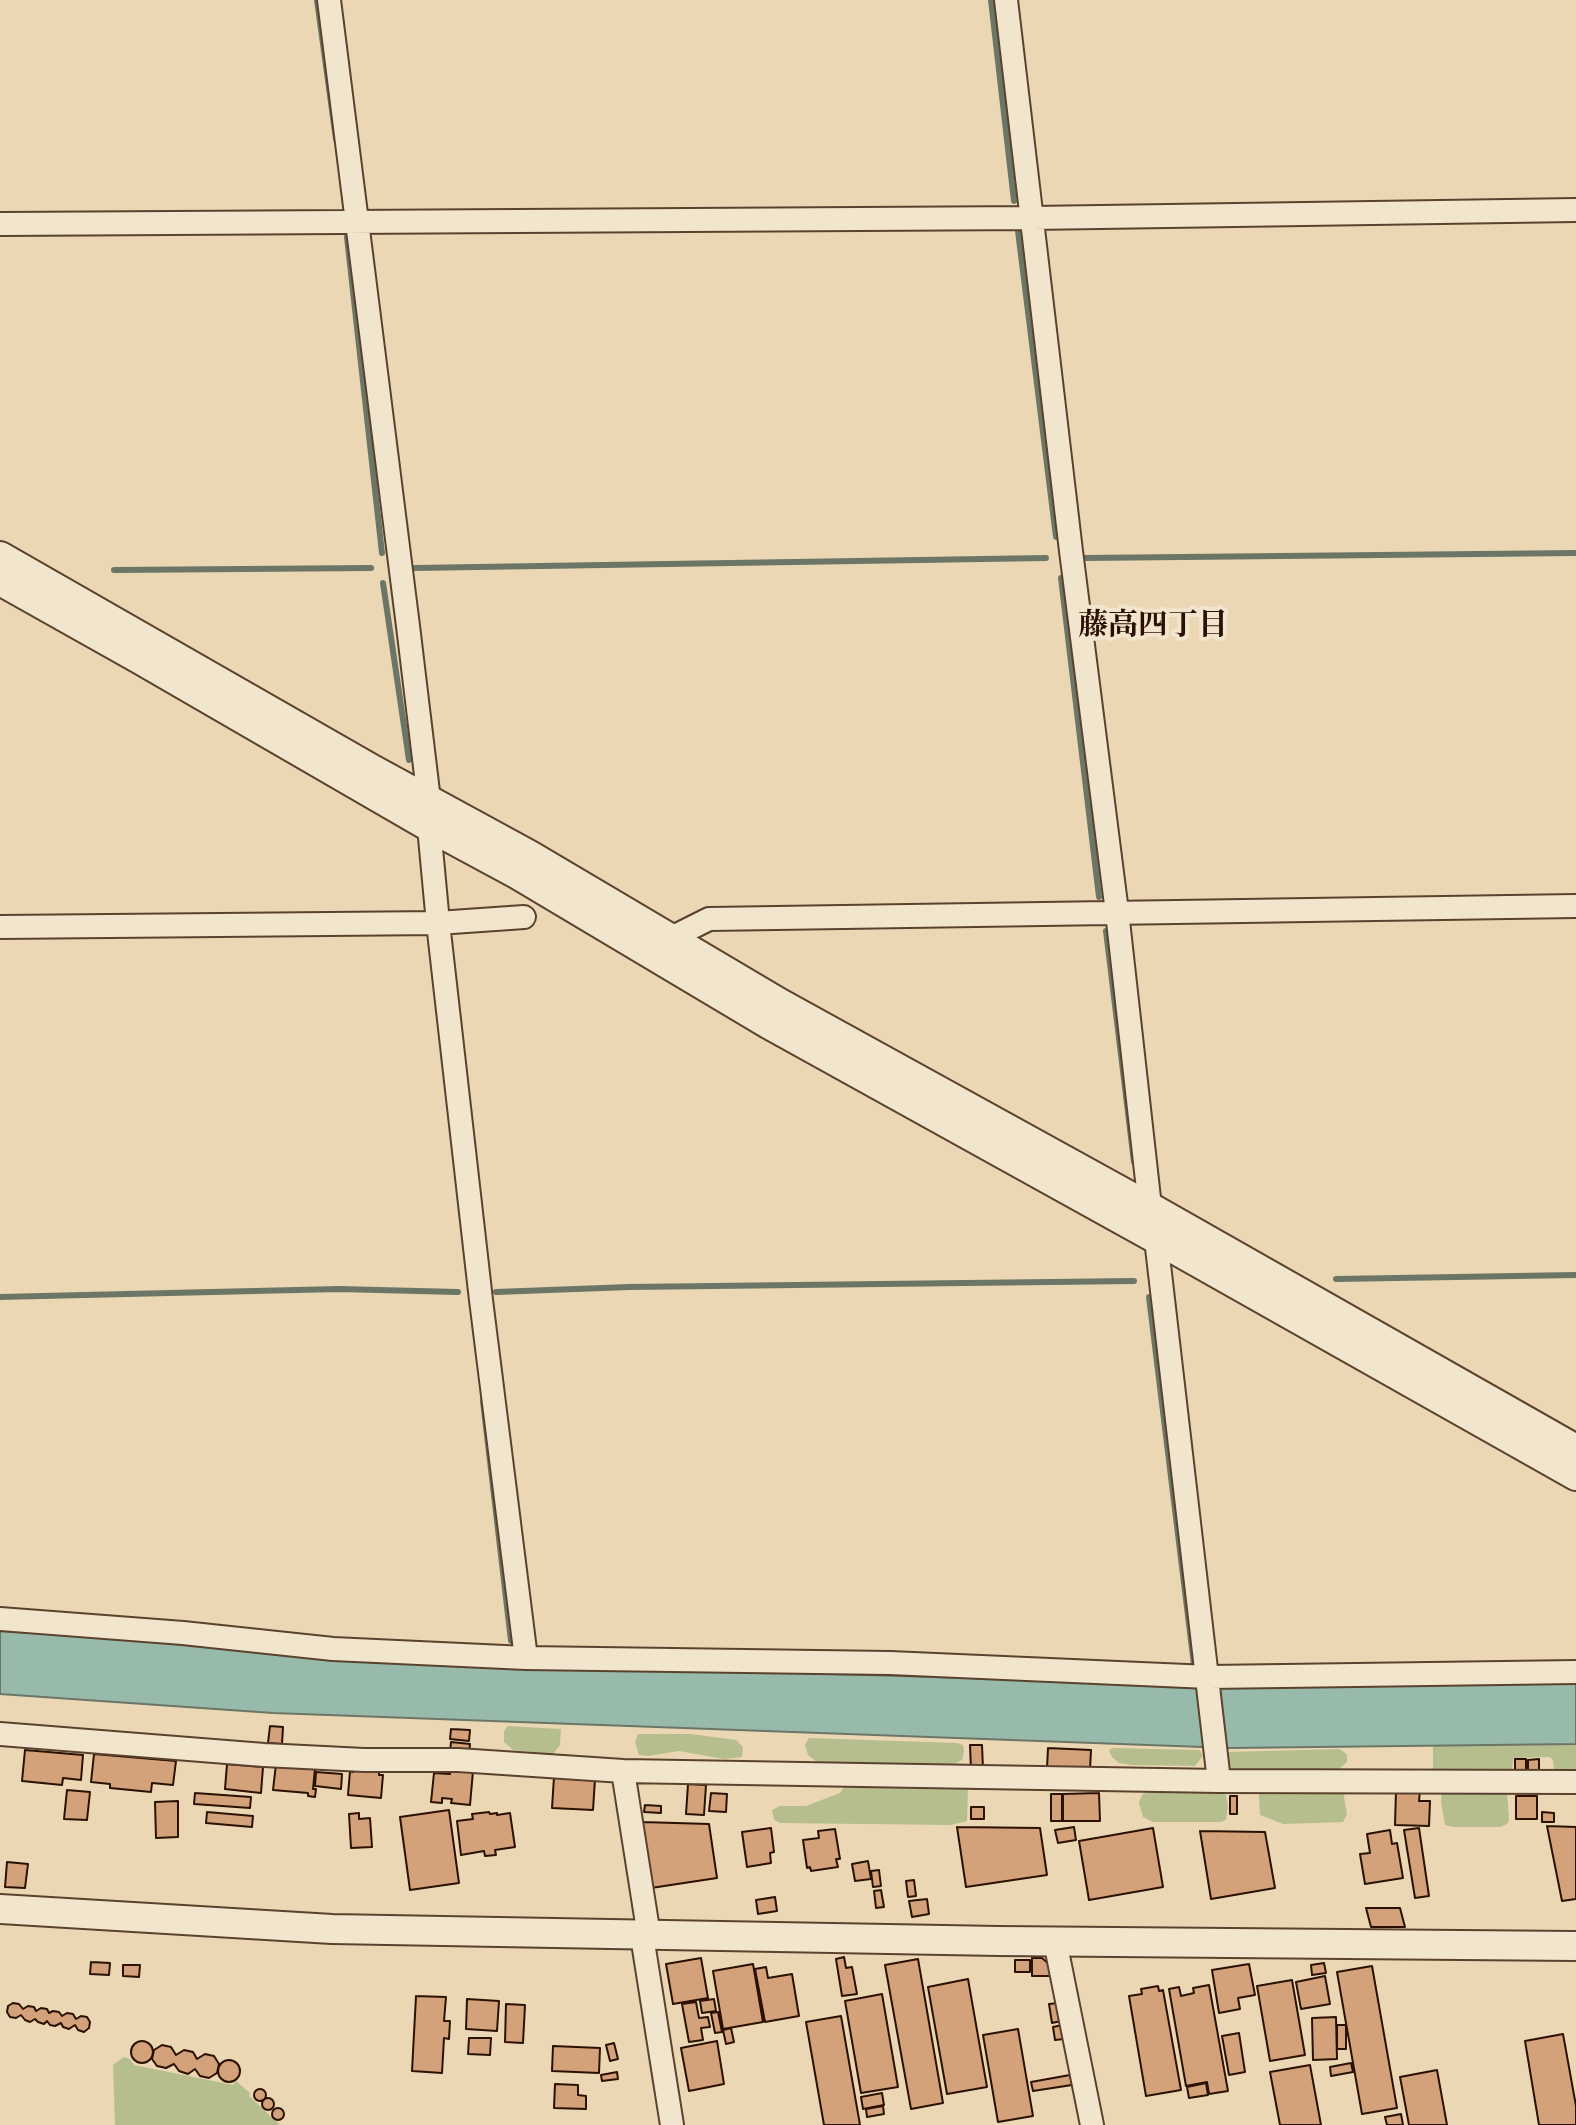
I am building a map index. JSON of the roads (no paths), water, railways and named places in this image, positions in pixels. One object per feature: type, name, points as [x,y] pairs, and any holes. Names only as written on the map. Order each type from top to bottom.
[{"type":"street","points":[[329,0],[429,814],[438,923],[483,1315],[526,1658]]},
{"type":"street","points":[[1006,0],[1150,1207]]},
{"type":"street","points":[[0,224],[1032,218],[1576,210]]},
{"type":"street","points":[[0,556],[429,814],[518,875],[768,1024],[1576,1476]]},
{"type":"street","points":[[0,581],[429,814],[530,855],[780,1003],[1150,1207],[1576,1449]]},
{"type":"street","points":[[671,938],[709,919],[1576,906]]},
{"type":"street","points":[[0,927],[438,923],[524,917]]},
{"type":"street","points":[[1156,1239],[1219,1781]]},
{"type":"street","points":[[0,1619],[183,1633],[333,1649],[526,1658],[890,1663],[1209,1677],[1576,1672]]},
{"type":"street","points":[[0,1734],[264,1755],[364,1760],[458,1760],[623,1771],[1219,1781],[1576,1782]]},
{"type":"street","points":[[623,1771],[672,2125]]},
{"type":"street","points":[[0,1909],[332,1929],[646,1936],[1576,1946]]},
{"type":"street","points":[[1055,1941],[1092,2125]]},
{"type":"waterway","points":[[317,0],[336,139]]},
{"type":"waterway","points":[[991,0],[1014,201]]},
{"type":"waterway","points":[[1018,231],[1056,537]]},
{"type":"waterway","points":[[347,237],[382,553]]},
{"type":"waterway","points":[[1085,558],[1576,553]]},
{"type":"waterway","points":[[414,568],[1046,558]]},
{"type":"waterway","points":[[114,570],[371,568]]},
{"type":"waterway","points":[[1061,578],[1099,897]]},
{"type":"waterway","points":[[383,583],[409,760]]},
{"type":"waterway","points":[[1106,931],[1134,1162]]},
{"type":"waterway","points":[[1336,1279],[1576,1275]]},
{"type":"waterway","points":[[496,1292],[629,1287],[1134,1281]]},
{"type":"waterway","points":[[0,1297],[339,1289],[458,1292]]},
{"type":"waterway","points":[[1149,1297],[1194,1665]]},
{"type":"waterway","points":[[483,1401],[511,1641]]},
{"type":"district","name":"藤高四丁目","points":[[1153,627]]}]
